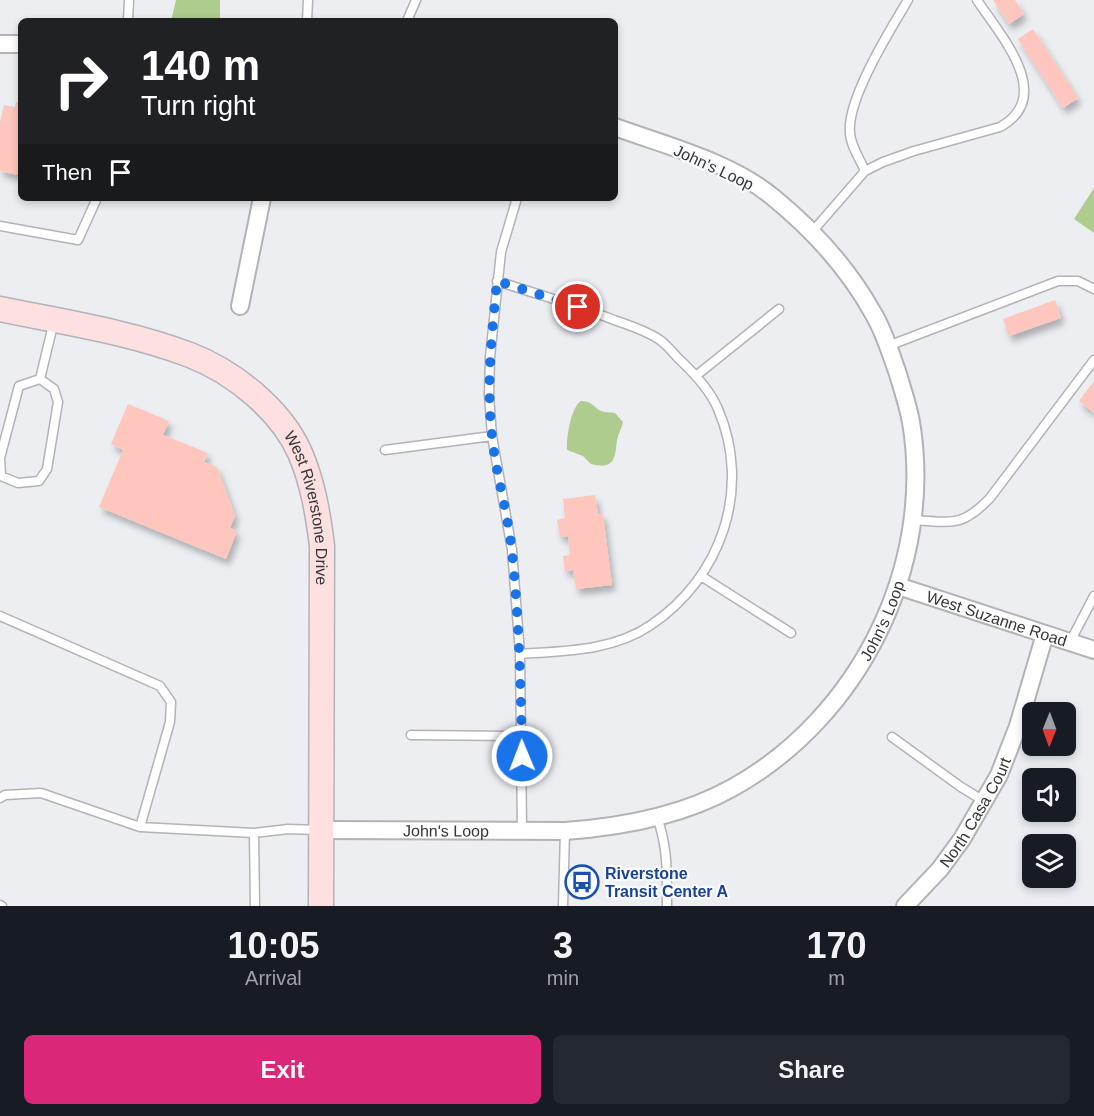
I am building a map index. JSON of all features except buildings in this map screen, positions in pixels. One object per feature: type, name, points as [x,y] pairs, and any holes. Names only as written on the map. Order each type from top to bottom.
[{"type":"street","points":[[0,44],[18,44]]},
{"type":"street","name":"John's Loop","points":[[322,830],[565,831],[623,825],[657,817],[698,803],[733,788],[800,738],[828,710],[850,682],[869,651],[898,586],[914,520],[915,471],[911,422],[888,346],[875,315],[838,260],[812,232],[772,196],[733,173],[693,155],[618,128]]},
{"type":"street","points":[[240,306],[261,201]]},
{"type":"street","name":"West Riverstone Drive","points":[[0,309],[159,345],[192,356],[227,374],[257,397],[281,422],[299,452],[311,481],[322,546],[321,906]]},
{"type":"street","name":"West Suzanne Road","points":[[898,586],[1094,650]]},
{"type":"street","name":"North Casa Court","points":[[905,906],[940,869],[962,839],[999,775],[1018,726],[1045,634]]},
{"type":"lane","points":[[128,18],[129,0]]},
{"type":"lane","points":[[307,18],[308,0]]},
{"type":"lane","points":[[408,18],[416,0]]},
{"type":"lane","points":[[866,171],[851,141],[851,112],[863,83],[908,0]]},
{"type":"lane","points":[[812,232],[866,171],[914,151],[1000,127],[1010,122],[1017,114],[1024,94],[1021,70],[977,0]]},
{"type":"lane","points":[[0,226],[78,240],[96,201]]},
{"type":"lane","points":[[516,201],[501,252],[490,357],[489,395],[492,436],[512,550],[520,654],[522,830]]},
{"type":"lane","points":[[497,281],[634,327],[660,340],[697,375],[718,407],[727,437],[732,495],[725,531],[706,569],[676,606],[650,626],[624,639],[591,648],[520,654]]},
{"type":"lane","points":[[888,346],[1058,281],[1078,281],[1094,289]]},
{"type":"lane","points":[[697,375],[779,309]]},
{"type":"lane","points":[[40,379],[54,320]]},
{"type":"lane","points":[[914,520],[955,522],[974,515],[990,498],[1094,360]]},
{"type":"lane","points":[[40,379],[54,389],[58,402],[47,469],[39,481],[18,483],[1,476],[0,458],[19,386],[40,379]]},
{"type":"lane","points":[[385,450],[492,436]]},
{"type":"lane","points":[[701,576],[791,633]]},
{"type":"lane","points":[[1070,642],[1094,596]]},
{"type":"lane","points":[[0,616],[160,687],[171,702],[170,722],[140,827]]},
{"type":"lane","points":[[411,735],[521,736]]},
{"type":"lane","points":[[892,737],[984,801]]},
{"type":"lane","points":[[0,798],[5,795],[41,794],[140,827],[254,833],[288,829],[322,830]]},
{"type":"lane","points":[[657,817],[667,857],[667,906]]},
{"type":"lane","points":[[563,906],[565,831]]},
{"type":"lane","points":[[254,833],[255,906]]},
{"type":"green space","points":[[176,0],[220,0],[220,18],[172,18]]},
{"type":"green space","points":[[1094,188],[1094,233],[1074,219]]},
{"type":"green space","points":[[581,401],[601,411],[615,413],[623,422],[614,457],[609,464],[591,464],[583,456],[567,450],[572,416],[577,404]]},
{"type":"place","name":"Riverstone Transit Center A","points":[[582,882]]},
{"type":"route","points":[[522,756],[520,654],[512,550],[492,436],[489,395],[497,281],[578,307]]}]
